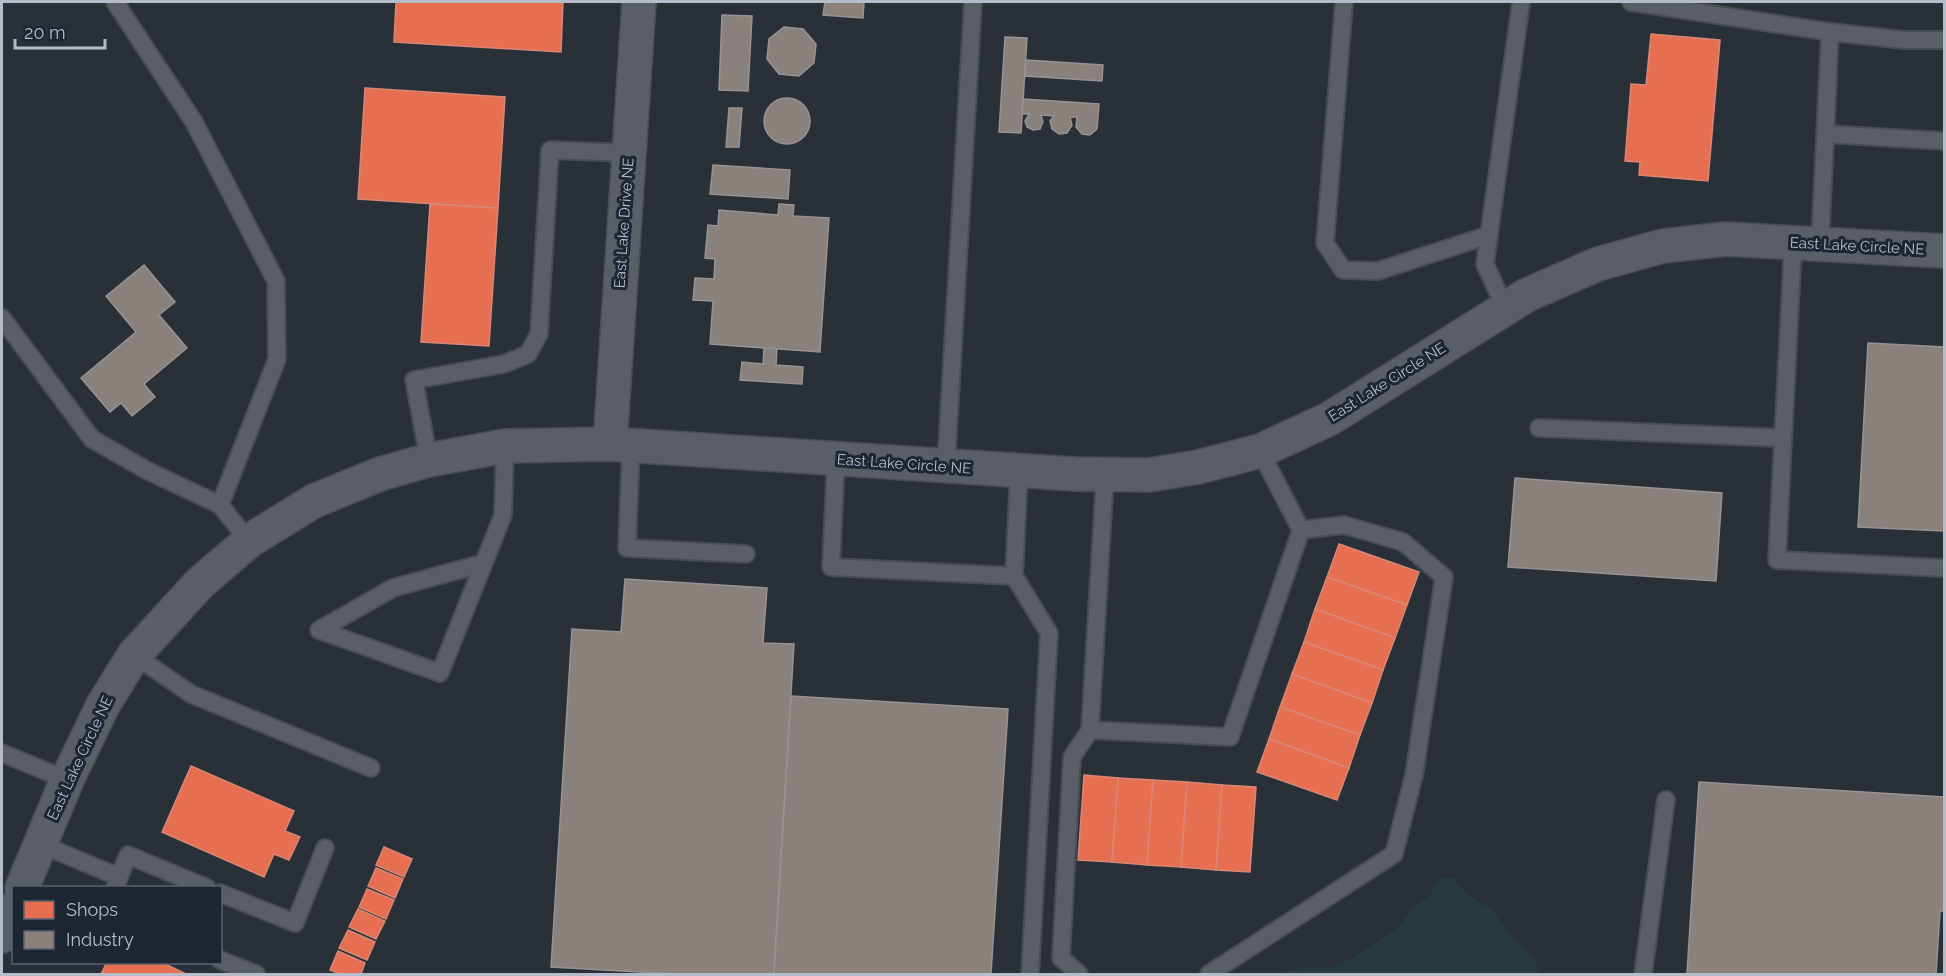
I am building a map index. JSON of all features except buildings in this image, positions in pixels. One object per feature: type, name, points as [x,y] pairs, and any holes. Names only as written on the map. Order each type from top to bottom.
[{"type":"street","name":"East Lake Drive NE","points":[[621,445],[633,6]]},
{"type":"street","name":"East Lake Circle NE","points":[[23,886],[67,780],[103,705],[134,655],[200,584],[249,541],[314,501],[380,474],[429,460],[505,446],[621,445],[1105,476],[1149,475],[1188,469],[1260,451],[1329,419],[1527,295],[1598,264],[1663,246],[1725,239],[1944,251]]},
{"type":"street","points":[[2,936],[12,913]]},
{"type":"lane","points":[[115,2],[194,122],[276,281],[277,359],[220,505]]},
{"type":"lane","points":[[946,466],[973,2]]},
{"type":"lane","points":[[1344,2],[1325,243],[1343,270],[1378,271],[1490,234]]},
{"type":"lane","points":[[1505,308],[1485,264],[1521,2]]},
{"type":"lane","points":[[1631,2],[1830,32],[1904,40],[1944,40]]},
{"type":"lane","points":[[1830,32],[1826,134],[1807,244],[1784,438],[1777,560],[1944,568]]},
{"type":"lane","points":[[1826,134],[1944,141]]},
{"type":"lane","points":[[429,460],[414,380],[504,364],[528,354],[539,334],[550,150],[629,153]]},
{"type":"lane","points":[[2,318],[92,439],[146,470],[220,505],[249,541]]},
{"type":"lane","points":[[1539,428],[1784,438]]},
{"type":"lane","points":[[621,445],[627,548],[746,554]]},
{"type":"lane","points":[[484,563],[393,588],[319,630],[440,673],[484,563],[503,515],[505,446]]},
{"type":"lane","points":[[1090,730],[1230,737],[1301,530],[1260,451]]},
{"type":"lane","points":[[836,459],[831,567],[1014,576]]},
{"type":"lane","points":[[1019,471],[1014,576],[1049,633],[1030,975]]},
{"type":"lane","points":[[1079,975],[1061,958],[1072,757],[1090,730],[1105,476]]},
{"type":"lane","points":[[1209,975],[1394,854],[1414,775],[1444,577],[1403,542],[1344,525],[1301,530]]},
{"type":"lane","points":[[134,655],[191,693],[371,768]]},
{"type":"lane","points":[[2,753],[67,780]]},
{"type":"lane","points":[[1643,975],[1666,800]]},
{"type":"lane","points":[[40,844],[117,882],[128,855],[202,886]]},
{"type":"lane","points":[[222,894],[295,923],[326,848]]},
{"type":"lane","points":[[222,961],[256,975]]},
{"type":"green space","points":[[1446,877],[1454,878],[1464,892],[1493,910],[1508,932],[1532,956],[1540,974],[1275,974],[1303,967],[1330,968],[1355,957],[1400,926],[1409,911],[1429,896],[1439,880]]}]
